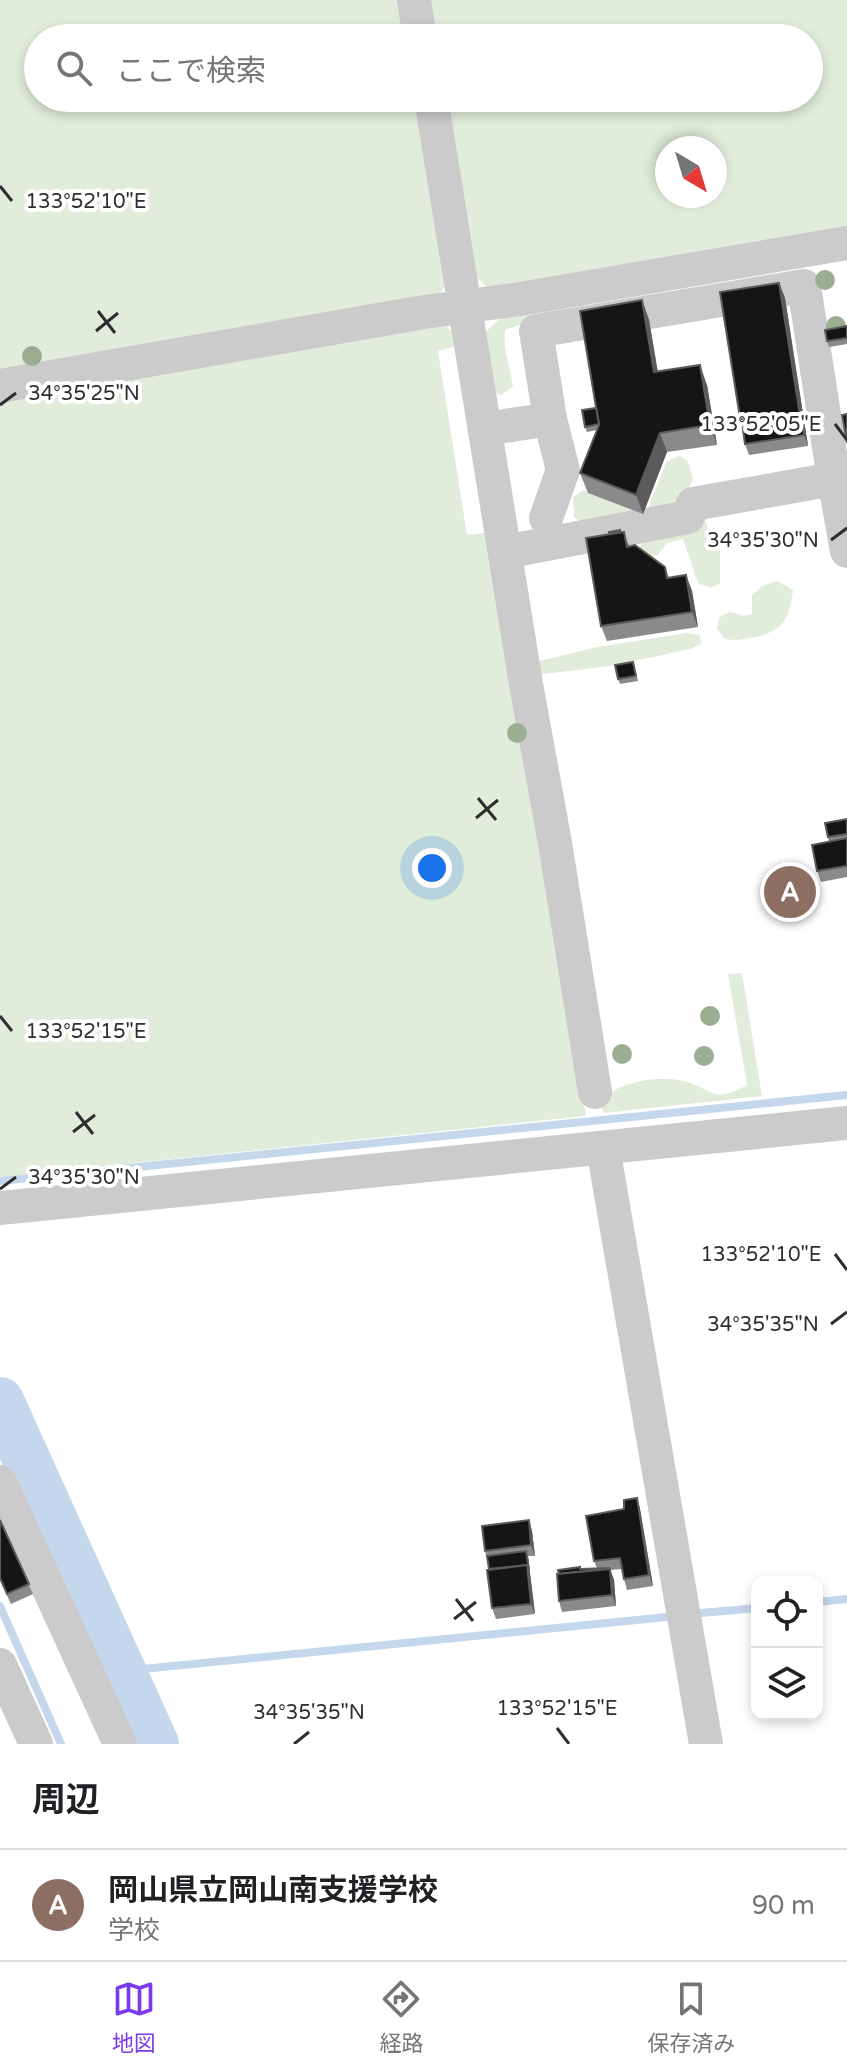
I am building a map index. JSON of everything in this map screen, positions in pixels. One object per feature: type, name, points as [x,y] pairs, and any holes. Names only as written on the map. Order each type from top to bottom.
[{"type":"street","points":[[414,0],[418,24]]},
{"type":"street","points":[[433,112],[595,1092]]},
{"type":"street","points":[[0,386],[847,243]]},
{"type":"street","points":[[546,518],[563,470],[550,419],[536,331],[804,286],[847,551]]},
{"type":"street","points":[[485,429],[550,419]]},
{"type":"street","points":[[505,552],[688,517],[693,504],[834,479]]},
{"type":"street","points":[[0,1208],[847,1123]]},
{"type":"street","points":[[603,1148],[706,1744]]},
{"type":"street","points":[[0,1482],[120,1744]]},
{"type":"street","points":[[0,1665],[36,1744]]},
{"type":"green space","points":[[0,0],[401,0],[405,24],[24,24],[24,112],[421,112],[446,282],[440,294],[0,373]]},
{"type":"green space","points":[[423,0],[847,0],[847,230],[489,289],[471,272],[442,112],[823,112],[823,24],[427,24]]},
{"type":"green space","points":[[526,311],[531,321],[505,330],[513,386],[502,395],[492,393],[486,332],[504,317]]},
{"type":"green space","points":[[445,325],[456,335],[460,345],[438,351],[467,535],[489,532],[529,757],[586,1116],[0,1177],[0,394]]},
{"type":"green space","points":[[680,456],[688,462],[693,479],[680,506],[704,519],[720,552],[720,584],[710,588],[698,583],[683,539],[667,543],[658,555],[645,558],[639,550],[644,534],[587,526],[574,517],[573,497],[584,490],[645,515],[667,461]]},
{"type":"green space","points":[[778,581],[793,590],[789,610],[782,623],[762,635],[725,639],[717,629],[719,617],[730,612],[745,616],[752,614],[752,595],[762,586]]},
{"type":"green space","points":[[686,633],[700,635],[701,644],[610,666],[535,675],[533,668],[540,661],[597,647]]},
{"type":"green space","points":[[742,973],[762,1096],[604,1113],[600,1102],[618,1088],[643,1081],[676,1080],[719,1095],[747,1085],[728,974]]},
{"type":"building","points":[[779,283],[800,415],[741,424],[720,292]]},
{"type":"building","points":[[642,300],[654,372],[700,365],[710,425],[660,433],[636,495],[580,473],[599,425],[580,311]]},
{"type":"building","points":[[847,326],[847,338],[827,341],[825,330]]},
{"type":"building","points":[[596,408],[599,424],[585,427],[582,410]]},
{"type":"building","points":[[847,414],[847,443],[842,415]]},
{"type":"building","points":[[802,420],[804,435],[745,444],[743,429]]},
{"type":"building","points":[[624,532],[627,547],[635,545],[665,567],[667,578],[686,575],[692,612],[601,626],[586,538]]},
{"type":"building","points":[[633,662],[636,676],[618,679],[615,665]]},
{"type":"building","points":[[847,819],[847,834],[828,837],[825,823]]},
{"type":"building","points":[[847,838],[847,866],[817,871],[812,845]]},
{"type":"building","points":[[637,1498],[649,1575],[624,1579],[620,1558],[594,1561],[586,1516],[624,1509],[624,1500]]},
{"type":"building","points":[[0,1520],[29,1584],[7,1594],[0,1578]]},
{"type":"building","points":[[529,1520],[531,1545],[485,1551],[482,1526]]},
{"type":"building","points":[[526,1551],[529,1570],[527,1565],[489,1569],[487,1556]]},
{"type":"building","points":[[527,1565],[531,1604],[492,1608],[487,1570]]},
{"type":"building","points":[[580,1567],[609,1569],[559,1574],[558,1570]]},
{"type":"building","points":[[610,1569],[612,1595],[559,1601],[557,1574]]},
{"type":"waterway","points":[[0,1181],[847,1095]]},
{"type":"waterway","points":[[0,1401],[155,1744]]},
{"type":"waterway","points":[[823,1601],[847,1599]]},
{"type":"waterway","points":[[0,1606],[61,1744]]},
{"type":"waterway","points":[[690,1614],[751,1609]]},
{"type":"waterway","points":[[122,1671],[677,1616]]},
{"type":"place","name":"岡山県立岡山南支援学校","points":[[790,892]]}]
